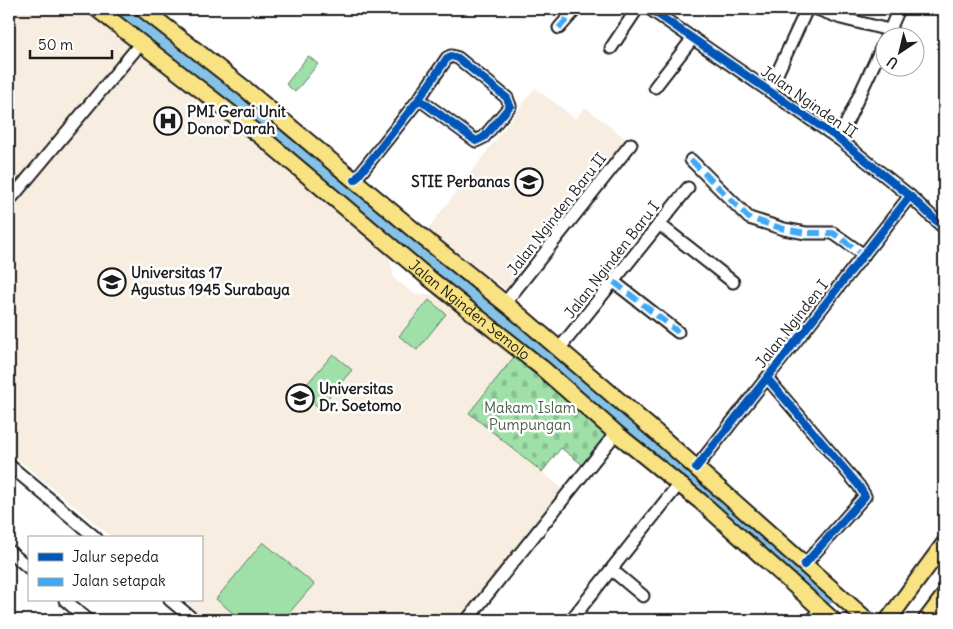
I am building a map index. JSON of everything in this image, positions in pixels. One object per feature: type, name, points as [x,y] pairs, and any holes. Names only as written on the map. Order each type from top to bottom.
[{"type":"main road","name":"Jalan Nginden Semolo","points":[[98,9],[141,44],[246,108],[354,180],[381,219],[535,362],[616,433],[649,443],[698,465],[804,565],[867,620]]},
{"type":"main road","name":"Jalan Nginden Semolo","points":[[146,9],[246,108],[303,171],[381,219],[505,303],[560,349],[649,443],[679,484],[816,614],[833,620]]},
{"type":"main road","points":[[888,620],[944,544]]},
{"type":"main road","points":[[926,620],[944,596]]},
{"type":"street","points":[[559,28],[576,9]]},
{"type":"street","points":[[611,48],[637,9]]},
{"type":"street","name":"Jalan Nginden II","points":[[650,9],[839,139],[910,196],[944,228]]},
{"type":"street","points":[[769,91],[807,9]]},
{"type":"street","points":[[817,9],[876,31]]},
{"type":"street","points":[[890,28],[899,9]]},
{"type":"street","points":[[655,87],[693,38]]},
{"type":"street","points":[[9,201],[141,44]]},
{"type":"street","points":[[354,180],[419,99],[446,58],[451,56],[458,58],[507,98],[510,106],[484,137],[476,141],[419,99]]},
{"type":"street","points":[[839,139],[876,59]]},
{"type":"street","name":"Jalan Nginden Baru II","points":[[505,303],[631,144]]},
{"type":"street","points":[[691,160],[749,218],[784,229],[806,233],[833,233],[864,255]]},
{"type":"street","name":"Jalan Nginden Baru I","points":[[560,349],[688,188]]},
{"type":"street","name":"Jalan Nginden I","points":[[698,465],[910,196]]},
{"type":"street","points":[[659,224],[733,282]]},
{"type":"street","points":[[614,282],[678,332]]},
{"type":"street","points":[[767,378],[865,496],[804,565]]},
{"type":"street","points":[[468,620],[616,433]]},
{"type":"street","points":[[9,465],[94,536]]},
{"type":"street","points":[[571,620],[679,484]]},
{"type":"street","points":[[9,551],[28,567]]},
{"type":"street","points":[[612,570],[643,596]]},
{"type":"street","points":[[68,602],[88,620]]},
{"type":"street","points":[[172,602],[194,620]]},
{"type":"shaded area","points":[[9,9],[87,9],[299,180],[385,246],[394,278],[397,281],[416,295],[439,296],[514,357],[469,413],[565,491],[463,620],[206,620],[186,602],[202,602],[202,536],[111,536],[9,452]]},
{"type":"shaded area","name":"STIE Perbanas","points":[[535,88],[576,119],[585,107],[626,139],[509,292],[428,229]]},
{"type":"green space","points":[[308,56],[318,64],[295,92],[286,84]]},
{"type":"green space","points":[[429,300],[446,314],[417,350],[399,336]]},
{"type":"green space","points":[[333,354],[352,370],[319,408],[300,392]]},
{"type":"green space","name":"Makam Islam Pumpungan","points":[[514,357],[609,435],[584,466],[561,448],[542,472],[469,413]]},
{"type":"green space","points":[[263,542],[314,584],[283,620],[241,620],[216,599]]},
{"type":"waterway","points":[[123,9],[240,99],[326,171],[461,279],[637,433],[828,594]]},
{"type":"marked path","points":[[559,28],[576,9]]},
{"type":"marked path","points":[[691,160],[749,218],[784,229],[806,233],[833,233],[864,255]]},
{"type":"marked path","points":[[614,282],[678,332]]},
{"type":"cycle path","points":[[650,9],[839,139],[910,196],[944,228]]},
{"type":"cycle path","points":[[355,180],[419,99],[447,58],[451,56],[458,58],[507,98],[510,106],[484,137],[476,141],[419,99]]},
{"type":"cycle path","points":[[696,468],[910,196]]},
{"type":"cycle path","points":[[767,378],[859,486],[865,496],[804,565]]},
{"type":"place","name":"PMI Gerai Unit Donor Darah","points":[[168,121]]},
{"type":"place","name":"STIE Perbanas","points":[[529,182]]},
{"type":"place","name":"Universitas 17 Agustus 1945 Surabaya","points":[[112,282]]},
{"type":"place","name":"Universitas Dr. Soetomo","points":[[300,398]]}]
